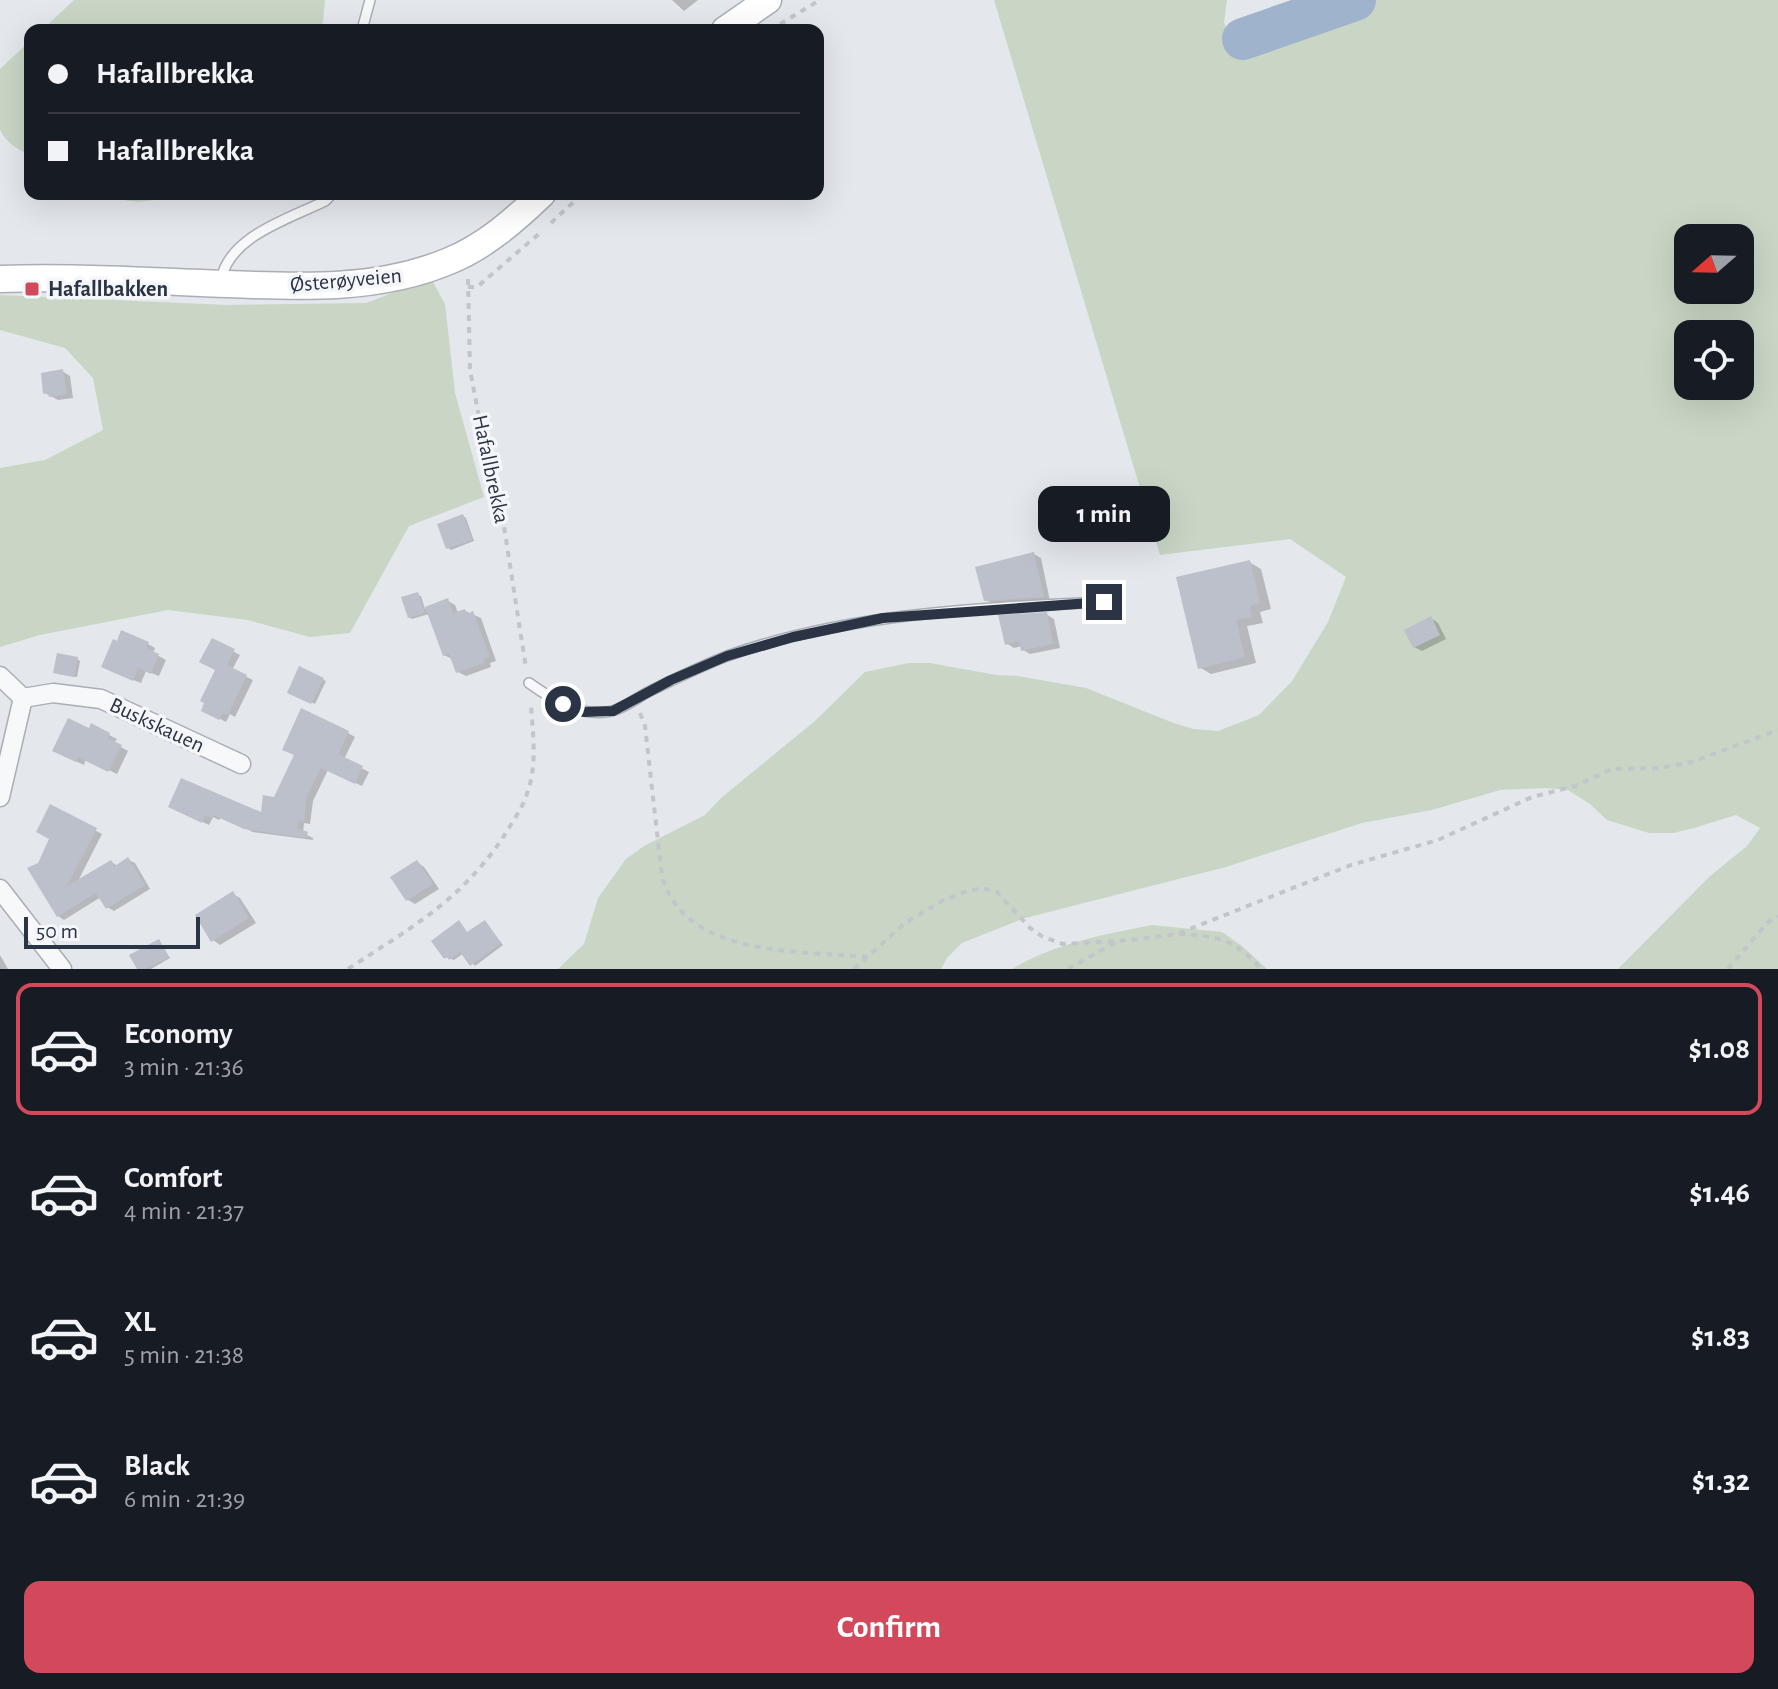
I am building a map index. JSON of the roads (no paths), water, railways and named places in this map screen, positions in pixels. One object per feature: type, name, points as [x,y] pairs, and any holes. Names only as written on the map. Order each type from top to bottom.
[{"type":"main road","points":[[734,24],[768,0]]},
{"type":"main road","name":"Østerøyveien","points":[[0,279],[87,278],[324,286],[369,282],[404,276],[463,255],[520,215],[536,200]]},
{"type":"street","points":[[0,676],[23,698],[0,797]]},
{"type":"street","name":"Buskskauen","points":[[23,698],[53,693],[101,699],[241,764]]},
{"type":"street","points":[[0,889],[62,969]]},
{"type":"lane","points":[[364,24],[370,0]]},
{"type":"lane","points":[[221,284],[223,267],[243,244],[264,230],[326,200]]},
{"type":"lane","points":[[529,683],[563,704],[584,712],[613,711],[727,656],[793,637],[883,618],[1104,602]]},
{"type":"waterway","points":[[1243,39],[1355,0]]},
{"type":"place","name":"Hafallbakken","points":[[32,289]]}]
